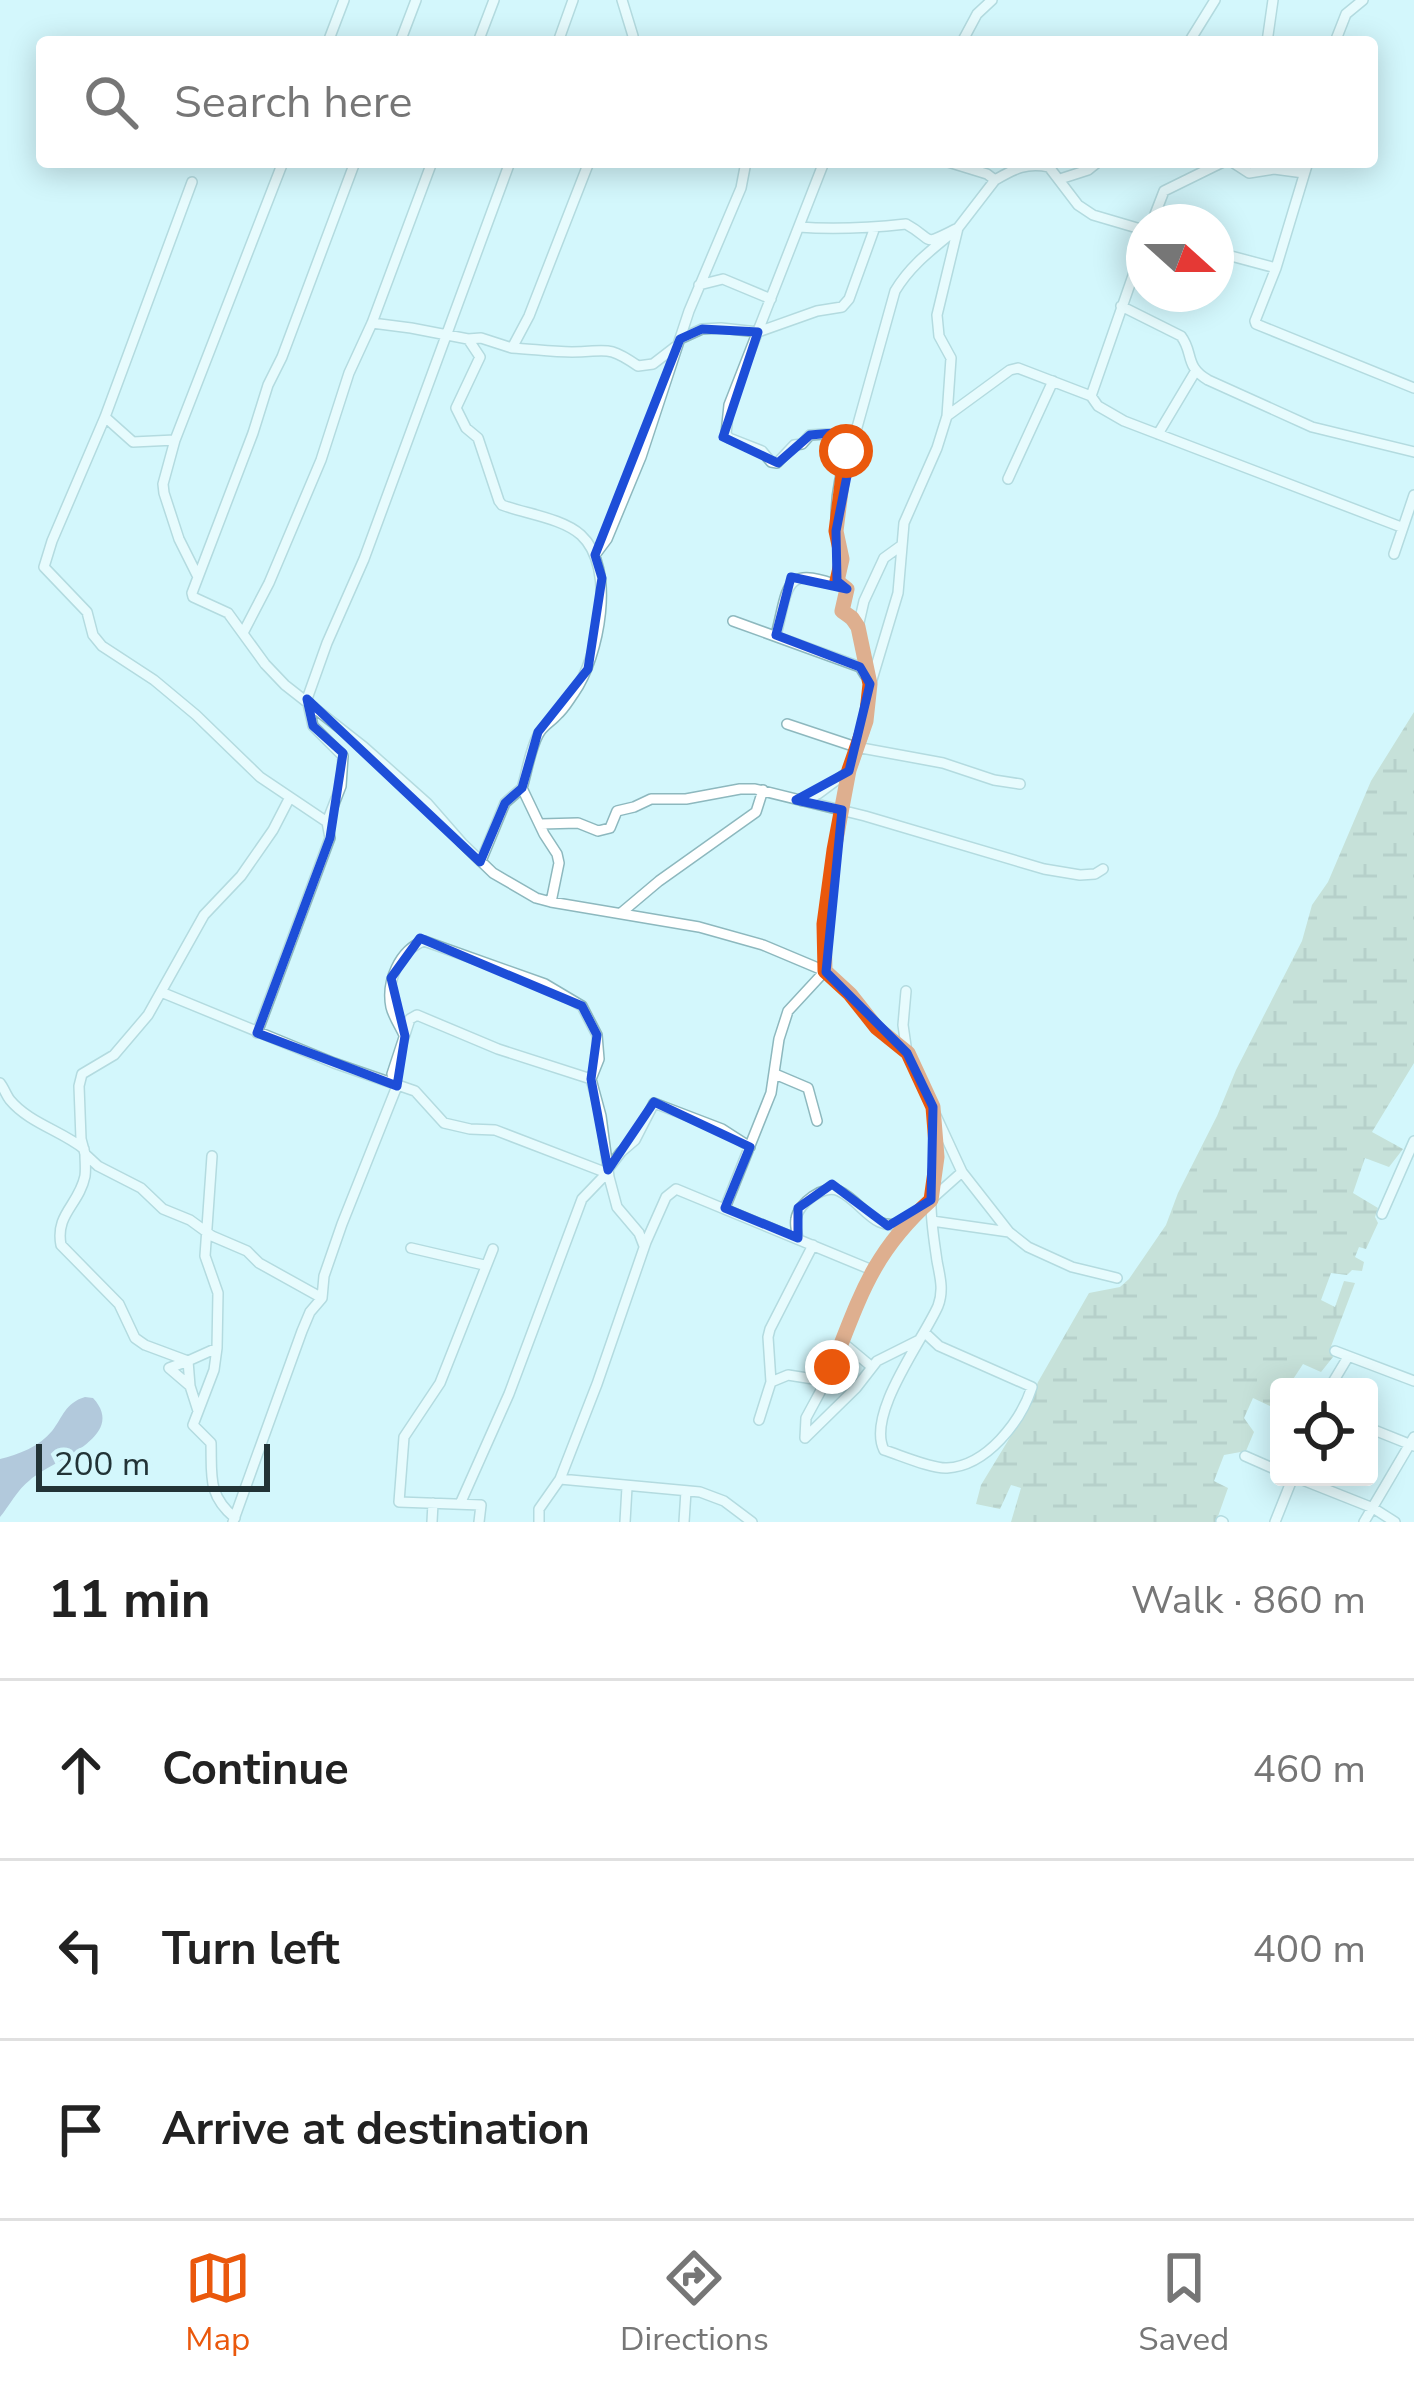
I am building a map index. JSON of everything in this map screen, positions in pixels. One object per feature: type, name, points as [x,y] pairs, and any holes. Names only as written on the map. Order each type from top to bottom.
[{"type":"street","points":[[330,36],[344,0]]},
{"type":"street","points":[[402,36],[416,0]]},
{"type":"street","points":[[480,36],[494,0]]},
{"type":"street","points":[[560,36],[573,0]]},
{"type":"street","points":[[622,0],[633,36]]},
{"type":"street","points":[[965,36],[976,14],[992,0]]},
{"type":"street","points":[[1193,36],[1215,0]]},
{"type":"street","points":[[1268,36],[1273,0]]},
{"type":"street","points":[[1337,36],[1346,14],[1363,0]]},
{"type":"street","points":[[198,577],[178,539],[163,484],[281,168]]},
{"type":"street","points":[[353,168],[268,385],[193,597],[229,613],[285,685],[427,803],[481,861],[512,885],[551,902],[728,935],[825,971],[877,1028],[908,1053]]},
{"type":"street","points":[[243,633],[321,460],[349,373],[431,168]]},
{"type":"street","points":[[257,1033],[330,838],[327,822],[341,787],[343,756],[313,726],[307,699],[364,559],[508,168]]},
{"type":"street","points":[[512,348],[588,168]]},
{"type":"street","points":[[595,555],[607,539],[641,457],[678,342],[745,168]]},
{"type":"street","points":[[822,168],[729,405],[726,434],[777,463],[810,435],[841,438],[856,431]]},
{"type":"street","points":[[967,168],[995,180]]},
{"type":"street","points":[[847,589],[837,581],[842,559],[836,531],[846,451],[896,291],[919,260],[958,228],[995,180],[1014,168]]},
{"type":"street","points":[[1050,168],[1078,205],[1126,224]]},
{"type":"street","points":[[1060,179],[1090,168]]},
{"type":"street","points":[[1159,204],[1164,191],[1210,168]]},
{"type":"street","points":[[1242,168],[1250,173],[1306,168],[1256,325],[1414,388]]},
{"type":"street","points":[[192,182],[44,567],[87,613],[93,635],[102,646],[154,680],[260,777],[327,822]]},
{"type":"street","points":[[799,227],[828,230],[906,224],[932,241],[958,228]]},
{"type":"street","points":[[372,323],[481,338],[512,348],[578,352],[597,348],[621,354],[638,366],[653,364],[702,329],[758,332],[817,310],[842,307],[875,227]]},
{"type":"street","points":[[725,1208],[771,1094],[788,1011],[825,971],[824,924],[849,770],[898,593],[904,523],[947,416],[951,358],[939,336],[937,315],[958,228]]},
{"type":"street","points":[[1234,257],[1276,268]]},
{"type":"street","points":[[699,285],[723,279],[771,299]]},
{"type":"street","points":[[1091,396],[1126,293]]},
{"type":"street","points":[[1121,306],[1181,336],[1195,372],[1259,405],[1312,427],[1414,452]]},
{"type":"street","points":[[468,339],[479,357],[456,408],[466,428],[478,438],[499,501],[580,533],[595,555],[602,578],[588,669],[558,715],[538,732],[522,788],[505,803],[481,861]]},
{"type":"street","points":[[947,416],[1014,368],[1091,396],[1111,414],[1158,434],[1401,527]]},
{"type":"street","points":[[1158,434],[1195,372]]},
{"type":"street","points":[[1008,479],[1053,381]]},
{"type":"street","points":[[105,417],[133,442],[176,440]]},
{"type":"street","points":[[1394,554],[1414,495]]},
{"type":"street","points":[[858,627],[884,558],[904,543]]},
{"type":"street","points":[[776,635],[790,584],[797,577],[816,577],[847,589]]},
{"type":"street","points":[[847,589],[842,611],[858,627],[870,684]]},
{"type":"street","points":[[734,621],[860,667],[870,684]]},
{"type":"street","points":[[787,724],[856,747],[1020,784]]},
{"type":"street","points":[[802,801],[849,770]]},
{"type":"street","points":[[522,788],[557,854],[551,902]]},
{"type":"street","points":[[541,824],[578,823],[598,831],[610,828],[617,811],[651,799],[763,790],[1044,869],[1080,875],[1102,869]]},
{"type":"street","points":[[621,913],[757,812],[763,790]]},
{"type":"street","points":[[188,1361],[135,1338],[119,1304],[61,1245],[59,1224],[85,1178],[79,1086],[82,1074],[114,1055],[148,1015],[204,915],[242,876],[289,799]]},
{"type":"street","points":[[405,1036],[392,1008],[391,978],[415,944],[428,941],[545,984],[582,1006],[597,1035],[599,1059],[592,1079],[617,1207],[644,1246]]},
{"type":"street","points":[[906,991],[903,1025],[908,1053],[962,1172],[1009,1232],[1028,1247],[1072,1267],[1117,1278]]},
{"type":"street","points":[[160,992],[415,1091],[444,1124],[495,1130],[607,1173],[582,1199],[509,1394],[460,1504]]},
{"type":"street","points":[[212,1156],[206,1256],[218,1293],[218,1348],[194,1427],[212,1443],[210,1473],[218,1503],[234,1520],[302,1331],[322,1298],[324,1276],[342,1224],[397,1086],[392,1074],[410,1019],[417,1015],[498,1049],[592,1079]]},
{"type":"street","points":[[775,1074],[808,1088],[817,1120]]},
{"type":"street","points":[[0,1083],[10,1100],[41,1124],[70,1138],[106,1172],[322,1298]]},
{"type":"street","points":[[608,1170],[635,1139],[654,1103],[722,1129],[750,1147]]},
{"type":"street","points":[[921,1336],[1032,1387],[1021,1414],[992,1449],[946,1468],[884,1450],[880,1444],[882,1418],[921,1336],[943,1292],[932,1221],[937,1157],[933,1107]]},
{"type":"street","points":[[1382,1214],[1414,1141]]},
{"type":"street","points":[[921,1336],[886,1354],[805,1438],[806,1418],[872,1270],[908,1220],[962,1172]]},
{"type":"street","points":[[538,1522],[539,1509],[560,1479],[597,1384],[644,1246],[666,1197],[676,1189],[872,1270]]},
{"type":"street","points":[[798,1238],[795,1222],[801,1207],[826,1189],[843,1193],[880,1225],[908,1220]]},
{"type":"street","points":[[932,1221],[1009,1232]]},
{"type":"street","points":[[759,1420],[771,1382],[770,1329],[813,1245]]},
{"type":"street","points":[[412,1248],[484,1265]]},
{"type":"street","points":[[479,1522],[481,1505],[399,1502],[404,1437],[440,1383],[493,1249]]},
{"type":"street","points":[[842,1342],[872,1367]]},
{"type":"street","points":[[190,1386],[169,1368],[218,1348]]},
{"type":"street","points":[[1335,1352],[1414,1381]]},
{"type":"street","points":[[1335,1378],[1348,1357]]},
{"type":"street","points":[[188,1361],[198,1411]]},
{"type":"street","points":[[771,1382],[788,1376],[826,1381]]},
{"type":"street","points":[[1364,1522],[1412,1442],[1378,1431]]},
{"type":"street","points":[[1245,1456],[1270,1467]]},
{"type":"street","points":[[560,1479],[700,1492],[724,1501],[752,1522]]},
{"type":"street","points":[[625,1522],[627,1486]]},
{"type":"street","points":[[1275,1522],[1290,1486]]},
{"type":"street","points":[[1317,1486],[1395,1522]]},
{"type":"street","points":[[684,1522],[686,1491]]},
{"type":"street","points":[[432,1522],[433,1503]]},
{"type":"highlighted area","points":[[702,329],[758,332],[723,437],[778,463],[810,435],[856,431],[836,531],[837,581],[847,589],[791,577],[776,635],[860,667],[870,684],[849,771],[796,800],[842,810],[826,972],[907,1053],[933,1107],[931,1200],[888,1226],[832,1184],[798,1208],[798,1238],[725,1208],[750,1147],[654,1102],[608,1170],[591,1079],[597,1035],[582,1006],[420,938],[391,978],[405,1036],[397,1086],[257,1033],[330,838],[343,753],[313,726],[307,699],[480,862],[505,803],[522,788],[538,732],[588,669],[602,578],[595,555],[680,339]]},
{"type":"green space","points":[[1414,712],[1414,1063],[1372,1132],[1403,1149],[1389,1167],[1365,1158],[1353,1193],[1378,1208],[1378,1223],[1366,1249],[1359,1247],[1355,1257],[1364,1262],[1362,1271],[1331,1273],[1321,1300],[1335,1307],[1344,1281],[1355,1283],[1330,1349],[1333,1357],[1321,1372],[1303,1364],[1294,1378],[1270,1378],[1270,1406],[1253,1398],[1244,1418],[1254,1432],[1246,1451],[1224,1455],[1214,1481],[1228,1488],[1216,1522],[1011,1522],[1021,1488],[1011,1485],[1000,1509],[976,1504],[981,1485],[1089,1293],[1120,1287],[1166,1225],[1236,1070],[1302,941],[1312,905],[1328,882],[1371,781]]},
{"type":"water","points":[[85,1397],[93,1398],[102,1412],[95,1436],[30,1480],[0,1517],[0,1459],[41,1441],[69,1407]]},
{"type":"route","points":[[832,1367],[872,1270],[908,1220],[931,1200],[937,1157],[933,1107],[908,1053],[877,1028],[825,971],[824,924],[834,850],[849,770],[864,731],[870,684],[858,627],[842,611],[847,589],[837,581],[842,559],[836,531],[846,451]]}]
